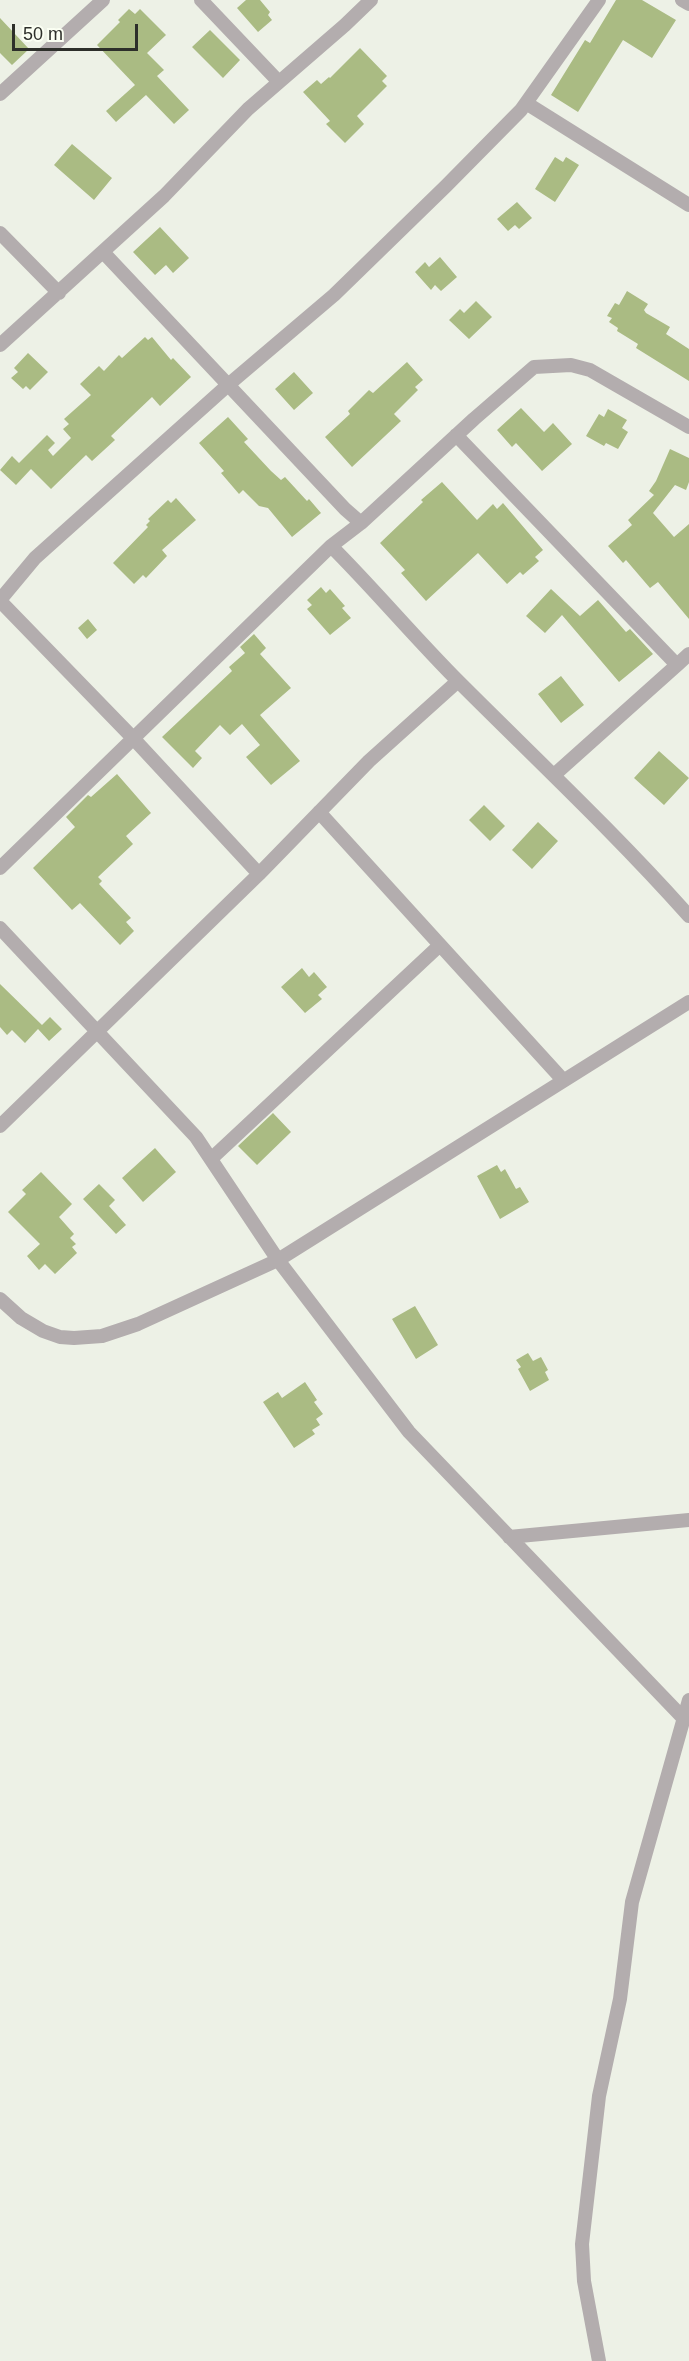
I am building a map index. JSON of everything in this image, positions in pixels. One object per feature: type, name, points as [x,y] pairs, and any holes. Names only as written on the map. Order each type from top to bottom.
[{"type":"street","points":[[0,94],[103,0]]},
{"type":"street","points":[[201,0],[279,82]]},
{"type":"street","points":[[0,345],[171,189],[248,109],[345,25],[370,0]]},
{"type":"street","points":[[259,874],[132,737],[0,600],[35,558],[228,385],[334,295],[446,186],[526,103],[599,0]]},
{"type":"street","points":[[682,0],[689,4]]},
{"type":"street","points":[[526,103],[689,205]]},
{"type":"street","points":[[0,233],[59,293]]},
{"type":"street","points":[[103,252],[345,509],[361,523]]},
{"type":"street","points":[[0,868],[132,737],[331,546],[361,523],[534,367],[571,365],[590,370],[689,427]]},
{"type":"street","points":[[456,435],[677,665]]},
{"type":"street","points":[[331,546],[368,582],[409,630],[458,681],[602,823],[689,916]]},
{"type":"street","points":[[554,775],[689,654]]},
{"type":"street","points":[[0,1126],[95,1031],[259,874],[369,761],[458,681]]},
{"type":"street","points":[[319,812],[563,1080]]},
{"type":"street","points":[[0,928],[196,1137],[279,1260],[408,1432],[684,1719]]},
{"type":"street","points":[[211,1159],[440,945]]},
{"type":"street","points":[[3,1308],[28,1323],[60,1337],[102,1336],[138,1324],[279,1260],[689,1002]]},
{"type":"street","points":[[509,1538],[689,1520]]},
{"type":"street","points":[[599,2361],[584,2280],[582,2244],[599,2096],[620,1999],[632,1902],[689,1700]]},
{"type":"building","points":[[246,0],[260,0],[270,12],[268,15],[272,20],[258,32],[237,8]]},
{"type":"building","points":[[616,0],[642,0],[676,20],[652,58],[623,40],[578,112],[551,95],[585,40],[590,43]]},
{"type":"building","points":[[129,9],[135,14],[140,9],[166,35],[147,53],[164,70],[157,76],[189,110],[174,124],[146,95],[116,122],[106,111],[135,85],[97,45],[120,22],[118,20]]},
{"type":"building","points":[[0,18],[29,49],[12,65],[0,53]]},
{"type":"building","points":[[210,30],[240,60],[223,78],[192,47]]},
{"type":"building","points":[[360,48],[387,76],[382,81],[387,86],[357,116],[364,124],[345,143],[326,124],[330,121],[303,92],[317,80],[321,84],[330,78]]},
{"type":"building","points":[[72,144],[112,178],[94,200],[54,165]]},
{"type":"building","points":[[555,157],[563,162],[566,157],[579,165],[555,202],[535,189]]},
{"type":"building","points":[[517,202],[532,218],[519,229],[515,225],[508,231],[497,219]]},
{"type":"building","points":[[160,227],[189,258],[173,273],[166,265],[155,275],[133,252]]},
{"type":"building","points":[[440,257],[457,277],[441,291],[435,285],[431,290],[415,272],[425,262],[429,267]]},
{"type":"building","points":[[627,291],[648,304],[644,310],[646,313],[670,327],[666,334],[689,349],[689,381],[636,348],[638,344],[617,331],[618,328],[609,322],[612,318],[607,316],[615,303],[619,305]]},
{"type":"building","points":[[476,301],[492,317],[469,339],[449,320],[460,309],[464,313]]},
{"type":"building","points":[[145,337],[148,340],[152,337],[171,360],[173,358],[191,377],[160,406],[152,397],[111,436],[115,440],[92,461],[86,455],[51,489],[31,469],[16,485],[0,470],[12,456],[19,463],[47,435],[55,443],[48,450],[53,456],[71,438],[63,429],[69,424],[64,419],[91,395],[80,384],[99,366],[104,371],[119,355],[122,358]]},
{"type":"building","points":[[28,353],[48,372],[30,390],[26,386],[23,389],[11,378],[18,372],[14,368]]},
{"type":"building","points":[[407,362],[423,380],[415,387],[418,390],[394,414],[401,421],[352,467],[325,437],[350,414],[348,411],[369,390],[373,393]]},
{"type":"building","points":[[294,372],[313,393],[294,410],[275,389]]},
{"type":"building","points":[[521,408],[544,432],[553,423],[572,444],[542,471],[516,443],[512,447],[497,430]]},
{"type":"building","points":[[608,409],[627,420],[622,428],[628,432],[618,449],[606,443],[604,446],[586,436],[599,414],[604,417]]},
{"type":"building","points":[[228,417],[248,439],[244,442],[271,471],[281,480],[285,477],[321,513],[292,537],[268,508],[259,506],[243,490],[239,494],[221,473],[224,471],[199,443]]},
{"type":"building","points":[[670,449],[689,458],[689,482],[686,490],[675,485],[653,513],[674,537],[689,524],[689,619],[658,582],[650,588],[626,560],[623,563],[608,546],[632,525],[628,520],[654,495],[649,491]]},
{"type":"building","points":[[442,482],[477,520],[493,504],[497,509],[503,503],[543,550],[535,557],[539,561],[523,575],[520,572],[507,584],[478,553],[426,601],[401,573],[405,570],[380,543],[423,502],[421,500]]},
{"type":"building","points":[[176,498],[196,520],[162,550],[167,556],[146,578],[143,575],[134,584],[113,563],[148,527],[146,525],[150,521],[148,519],[168,500],[171,503]]},
{"type":"building","points":[[321,587],[326,593],[330,589],[345,606],[342,608],[351,618],[330,635],[307,609],[312,605],[307,600]]},
{"type":"building","points":[[551,589],[580,616],[598,600],[626,632],[630,629],[653,654],[619,682],[562,615],[545,633],[526,616]]},
{"type":"building","points":[[88,619],[97,630],[87,639],[78,628]]},
{"type":"building","points":[[254,634],[266,648],[260,654],[291,688],[260,715],[300,761],[271,785],[246,757],[260,745],[242,724],[230,735],[220,725],[195,751],[202,758],[193,768],[162,737],[232,671],[229,667],[245,653],[240,647]]},
{"type":"building","points":[[561,676],[584,705],[561,723],[538,694]]},
{"type":"building","points":[[659,751],[689,778],[664,805],[634,778]]},
{"type":"building","points":[[117,774],[151,813],[126,836],[133,844],[98,877],[102,881],[99,884],[131,918],[126,922],[134,931],[120,945],[80,903],[72,910],[33,868],[75,827],[66,817],[88,795],[91,797]]},
{"type":"building","points":[[484,805],[505,826],[490,841],[469,820]]},
{"type":"building","points":[[538,822],[558,841],[532,869],[512,850]]},
{"type":"building","points":[[302,968],[309,977],[314,972],[327,987],[318,995],[322,999],[305,1013],[281,987]]},
{"type":"building","points":[[0,984],[42,1025],[50,1017],[62,1029],[49,1041],[38,1029],[25,1043],[12,1030],[7,1035],[0,1027]]},
{"type":"building","points":[[273,1113],[291,1132],[257,1165],[238,1146]]},
{"type":"building","points":[[155,1148],[176,1172],[143,1202],[122,1178]]},
{"type":"building","points":[[497,1165],[501,1172],[505,1169],[516,1189],[520,1187],[529,1202],[500,1219],[477,1176]]},
{"type":"building","points":[[41,1172],[72,1204],[59,1217],[74,1234],[70,1238],[76,1244],[72,1247],[77,1253],[55,1274],[45,1264],[39,1270],[27,1256],[40,1244],[8,1212],[26,1194],[22,1190]]},
{"type":"building","points":[[99,1184],[115,1200],[109,1206],[126,1225],[116,1234],[83,1199]]},
{"type":"building","points":[[415,1306],[438,1345],[416,1359],[392,1319]]},
{"type":"building","points":[[528,1353],[533,1361],[541,1357],[548,1370],[545,1372],[549,1380],[530,1391],[518,1369],[521,1367],[516,1360]]},
{"type":"building","points":[[305,1382],[317,1400],[314,1402],[323,1414],[316,1419],[320,1425],[312,1430],[315,1434],[294,1448],[263,1402],[278,1392],[282,1398]]}]
